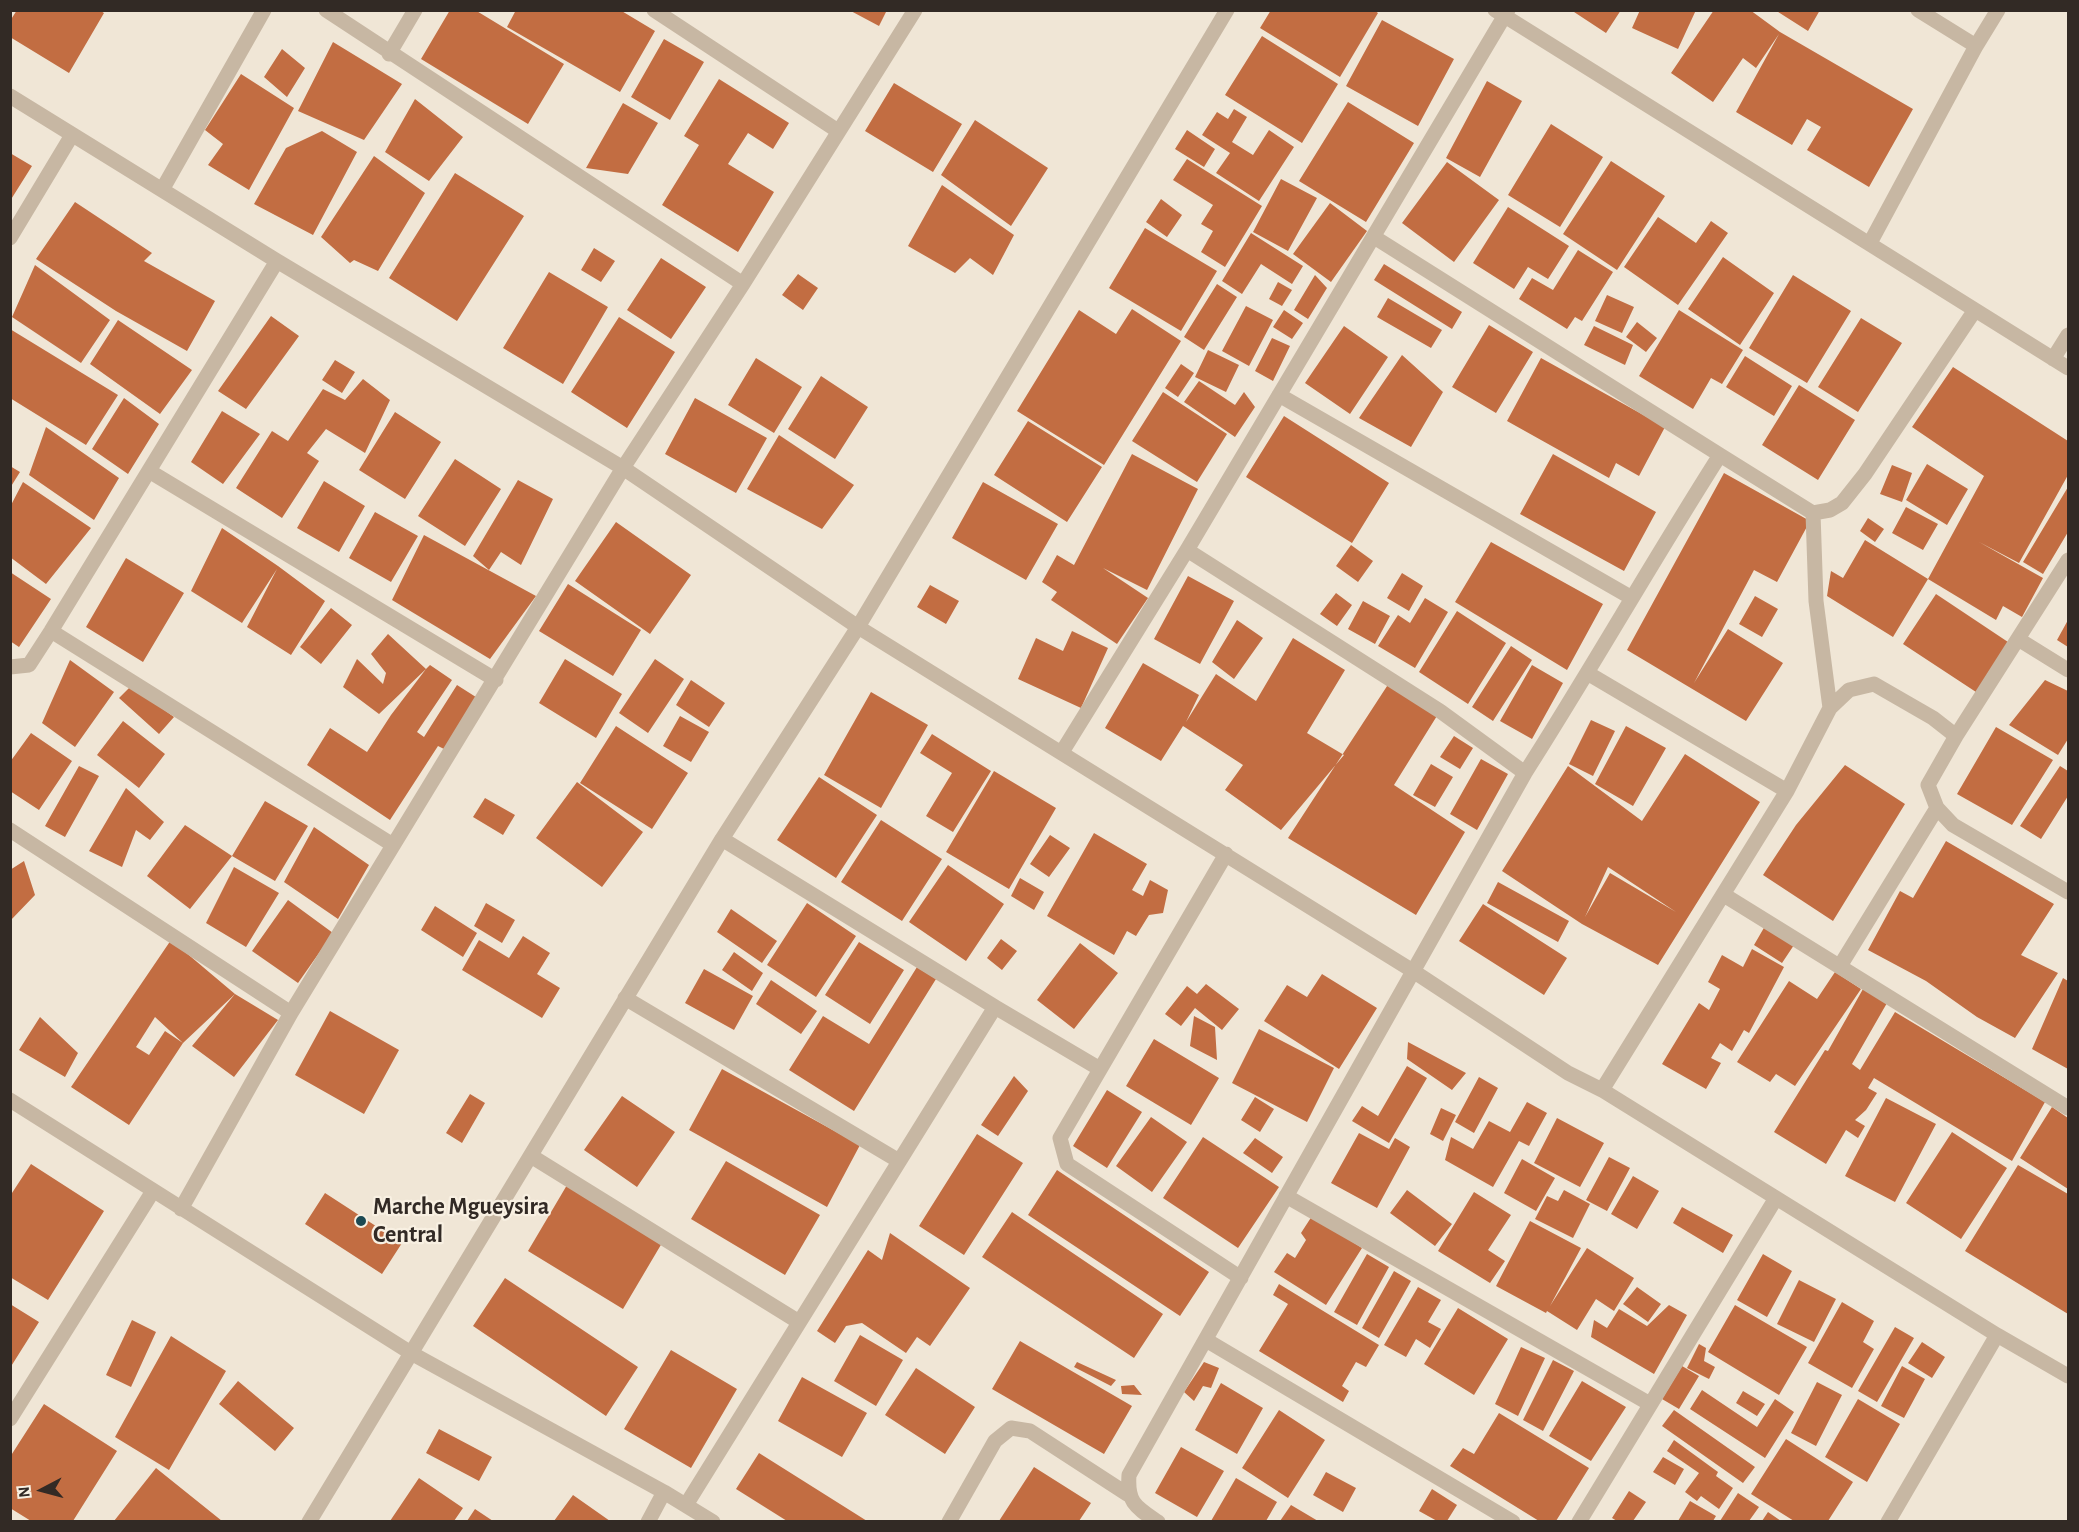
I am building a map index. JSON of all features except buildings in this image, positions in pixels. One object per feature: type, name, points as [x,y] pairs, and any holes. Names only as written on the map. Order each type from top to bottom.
[{"type":"street","points":[[162,190],[264,10]]},
{"type":"street","points":[[326,10],[389,54],[743,284]]},
{"type":"street","points":[[389,54],[415,10]]},
{"type":"street","points":[[654,10],[838,131]]},
{"type":"street","points":[[181,1209],[291,1013],[496,680],[623,468],[743,284],[915,10]]},
{"type":"street","points":[[309,1521],[722,839],[858,627],[1227,10]]},
{"type":"street","points":[[1918,10],[1976,46]]},
{"type":"street","points":[[1870,243],[1976,46],[1998,10]]},
{"type":"street","points":[[1062,752],[1280,395],[1503,12],[2068,368]]},
{"type":"street","points":[[10,96],[277,261],[623,468],[858,627],[1413,971],[1568,1073],[1602,1090],[1997,1335],[2067,1373]]},
{"type":"street","points":[[10,238],[72,135]]},
{"type":"street","points":[[1374,237],[1813,513],[1830,510],[1842,503],[1865,474],[1975,310]]},
{"type":"street","points":[[10,667],[29,665],[277,261]]},
{"type":"street","points":[[2053,359],[2068,335]]},
{"type":"street","points":[[1280,395],[1632,598]]},
{"type":"street","points":[[1127,1494],[1129,1475],[1525,773],[1589,674],[1661,547],[1720,455]]},
{"type":"street","points":[[149,471],[496,680]]},
{"type":"street","points":[[1813,513],[1816,601],[1830,708]]},
{"type":"street","points":[[1187,550],[1440,711],[1525,773]]},
{"type":"street","points":[[2068,560],[1956,735],[1928,785],[1937,808],[1953,825],[2068,892]]},
{"type":"street","points":[[51,631],[393,845]]},
{"type":"street","points":[[2018,639],[2068,670]]},
{"type":"street","points":[[1589,674],[1787,791]]},
{"type":"street","points":[[1602,1090],[1787,791],[1830,708],[1849,690],[1874,684],[1933,718],[1956,735]]},
{"type":"street","points":[[1840,966],[1937,808]]},
{"type":"street","points":[[10,830],[291,1013]]},
{"type":"street","points":[[722,839],[1101,1069]]},
{"type":"street","points":[[1226,854],[1060,1138],[1067,1164],[1241,1278]]},
{"type":"street","points":[[1724,895],[2068,1108]]},
{"type":"street","points":[[625,998],[899,1161]]},
{"type":"street","points":[[686,1505],[995,1006]]},
{"type":"street","points":[[10,1100],[411,1353],[713,1521]]},
{"type":"street","points":[[531,1155],[799,1322]]},
{"type":"street","points":[[10,1419],[153,1191]]},
{"type":"street","points":[[1286,1196],[1650,1404]]},
{"type":"street","points":[[1579,1521],[1776,1198]]},
{"type":"street","points":[[1888,1521],[1997,1335]]},
{"type":"street","points":[[1206,1340],[1513,1521]]},
{"type":"street","points":[[949,1521],[994,1441],[1011,1428],[1030,1431],[1127,1494],[1138,1509],[1158,1521]]},
{"type":"street","points":[[648,1521],[664,1492]]},
{"type":"place","name":"Marche Mgueysira Central","points":[[361,1221]]}]
